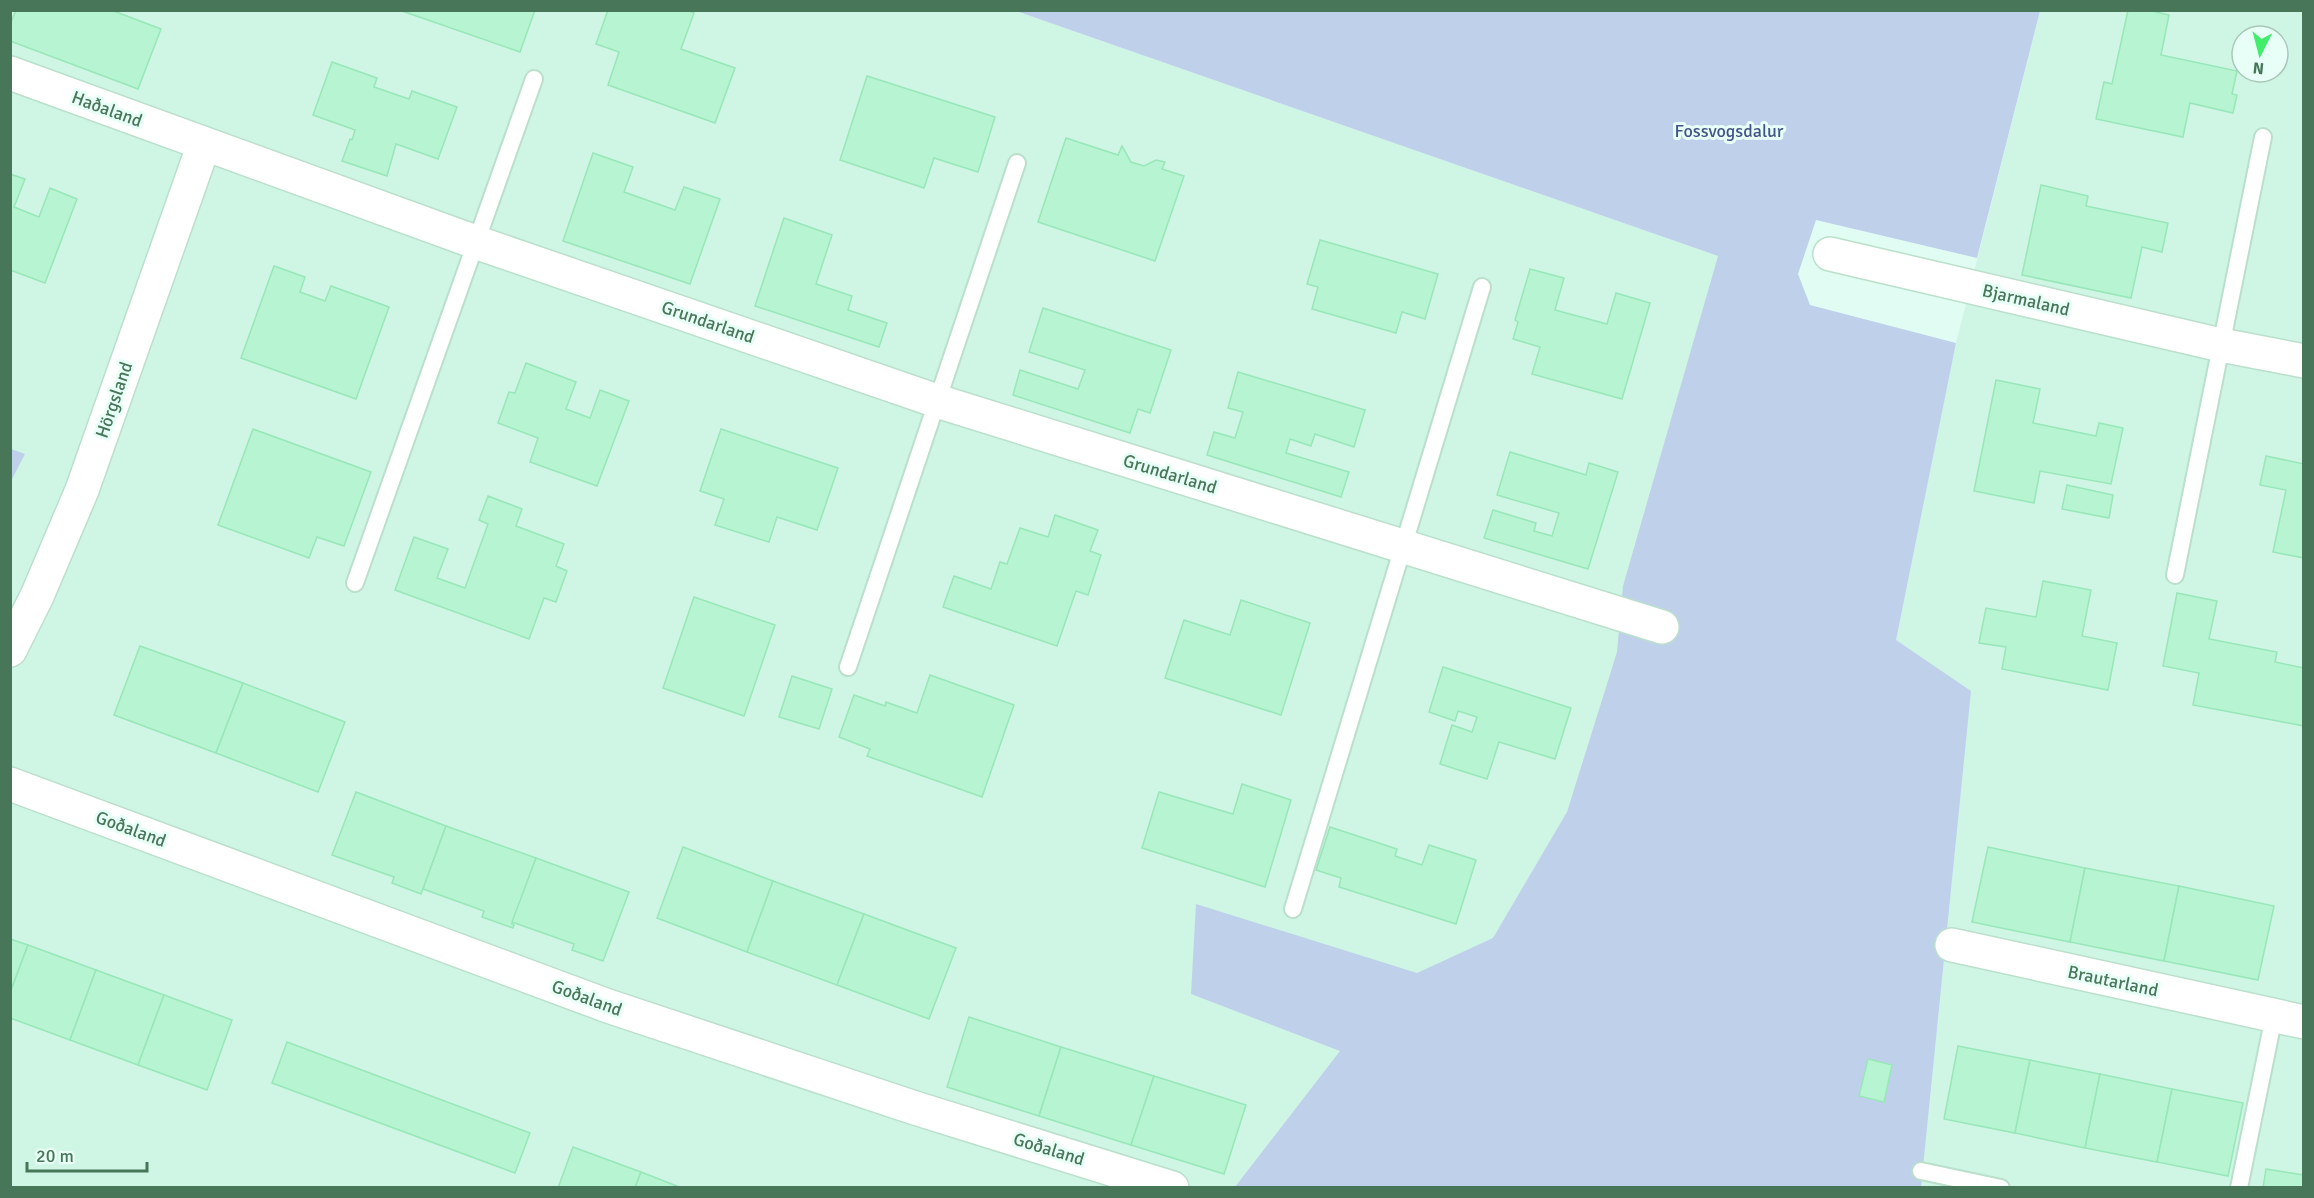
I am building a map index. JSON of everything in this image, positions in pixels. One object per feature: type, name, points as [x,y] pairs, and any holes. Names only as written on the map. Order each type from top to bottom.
[{"type":"street","name":"Haðaland","points":[[10,74],[204,144]]},
{"type":"street","name":"Grundarland","points":[[204,144],[478,243],[938,402],[1662,627]]},
{"type":"street","name":"Hörgsland","points":[[10,650],[37,596],[82,490],[204,144]]},
{"type":"street","name":"Bjarmaland","points":[[1830,254],[2221,345],[2304,361]]},
{"type":"street","name":"Goðaland","points":[[10,784],[608,1006],[915,1108],[1172,1188]]},
{"type":"street","name":"Brautarland","points":[[1952,945],[2289,1019]]},
{"type":"lane","points":[[356,583],[478,243],[534,79]]},
{"type":"lane","points":[[2175,575],[2263,137]]},
{"type":"lane","points":[[849,667],[1017,163]]},
{"type":"lane","points":[[1293,909],[1482,287]]},
{"type":"lane","name":"Brautarland","points":[[2239,1188],[2289,1019]]},
{"type":"lane","points":[[1921,1171],[2001,1188]]},
{"type":"shaded area","points":[[10,11],[1016,11],[1718,256],[1624,586],[1895,640],[1956,343],[2040,11],[2303,11],[2303,1187],[11,1187]]},
{"type":"green space","name":"Fossvogsdalur","points":[[1016,11],[2040,11],[1977,258],[1816,220],[1798,274],[1810,305],[1956,343],[1896,640],[1971,691],[1921,1187],[1235,1187],[1340,1051],[1191,994],[1196,904],[1417,973],[1493,938],[1567,812],[1617,652],[1623,586],[1718,256]]},
{"type":"green space","points":[[10,449],[25,454],[11,481]]},
{"type":"building","points":[[16,10],[111,10],[161,29],[138,89],[10,41],[10,25]]},
{"type":"building","points":[[399,10],[535,10],[520,52]]},
{"type":"building","points":[[608,10],[687,10],[694,13],[681,49],[735,68],[715,123],[608,85],[619,52],[596,44]]},
{"type":"building","points":[[2128,10],[2148,10],[2169,15],[2161,55],[2230,70],[2230,84],[2234,84],[2232,94],[2237,95],[2233,113],[2190,103],[2183,137],[2096,119],[2104,82],[2112,84]]},
{"type":"building","points":[[332,62],[377,78],[374,87],[409,99],[412,91],[457,107],[438,159],[396,144],[387,176],[342,161],[355,130],[313,115]]},
{"type":"building","points":[[867,76],[995,117],[978,172],[934,158],[924,188],[840,160]]},
{"type":"building","points":[[1066,138],[1118,155],[1122,146],[1131,162],[1144,166],[1156,160],[1165,162],[1162,169],[1184,176],[1155,261],[1038,222]]},
{"type":"building","points":[[593,153],[633,167],[624,192],[675,210],[684,187],[720,199],[690,284],[563,241]]},
{"type":"building","points":[[10,174],[25,179],[14,207],[39,217],[50,188],[77,199],[45,283],[10,270]]},
{"type":"building","points":[[2041,185],[2088,196],[2086,206],[2168,223],[2162,252],[2142,247],[2131,298],[2022,275]]},
{"type":"building","points":[[784,218],[832,235],[816,284],[852,296],[848,310],[887,323],[879,347],[755,306]]},
{"type":"building","points":[[1320,240],[1438,274],[1425,319],[1402,312],[1396,333],[1312,309],[1318,287],[1307,284]]},
{"type":"building","points":[[274,266],[305,277],[300,292],[325,301],[331,286],[389,307],[356,399],[241,358]]},
{"type":"building","points":[[1530,269],[1564,278],[1555,310],[1607,324],[1616,293],[1650,303],[1622,399],[1532,374],[1540,347],[1513,339],[1518,322],[1515,320]]},
{"type":"building","points":[[1043,308],[1171,350],[1150,413],[1138,409],[1130,433],[1013,395],[1020,370],[1078,389],[1085,370],[1029,352]]},
{"type":"building","points":[[526,363],[576,382],[566,409],[590,418],[600,390],[629,401],[597,486],[530,462],[538,438],[498,423],[509,392],[515,393]]},
{"type":"building","points":[[1238,372],[1365,410],[1354,447],[1315,434],[1311,446],[1290,439],[1286,453],[1349,472],[1341,497],[1207,455],[1214,432],[1235,438],[1243,412],[1228,408]]},
{"type":"building","points":[[1996,380],[2040,389],[2033,423],[2096,436],[2099,423],[2123,428],[2111,484],[2040,471],[2034,503],[1974,491]]},
{"type":"building","points":[[253,429],[371,472],[344,546],[317,537],[309,558],[218,525]]},
{"type":"building","points":[[721,429],[838,468],[817,530],[777,517],[769,542],[715,525],[724,499],[700,491]]},
{"type":"building","points":[[1510,452],[1586,475],[1589,463],[1618,472],[1588,569],[1484,538],[1493,510],[1536,523],[1534,531],[1552,536],[1559,513],[1497,495]]},
{"type":"building","points":[[2266,456],[2304,464],[2304,558],[2273,552],[2286,490],[2260,485]]},
{"type":"building","points":[[2067,485],[2113,495],[2109,518],[2062,509]]},
{"type":"building","points":[[488,496],[522,509],[516,526],[564,544],[556,566],[567,571],[556,602],[544,598],[529,639],[395,590],[414,537],[448,549],[437,578],[465,588],[488,524],[479,520]]},
{"type":"building","points":[[1055,515],[1098,530],[1090,551],[1101,555],[1088,595],[1076,591],[1057,646],[943,607],[954,576],[991,589],[1000,562],[1007,564],[1020,528],[1048,537]]},
{"type":"building","points":[[2043,581],[2091,590],[2082,636],[2117,643],[2108,690],[2002,669],[2006,647],[1979,643],[1986,608],[2036,617]]},
{"type":"building","points":[[2177,593],[2217,601],[2209,639],[2277,652],[2275,662],[2304,668],[2304,726],[2193,705],[2199,673],[2163,666]]},
{"type":"building","points":[[694,597],[775,625],[744,716],[663,688]]},
{"type":"building","points":[[1241,600],[1310,623],[1281,715],[1165,678],[1184,620],[1230,635]]},
{"type":"building","points":[[140,646],[243,683],[216,753],[114,715]]},
{"type":"building","points":[[1443,667],[1571,708],[1555,759],[1499,742],[1487,779],[1440,764],[1452,725],[1472,732],[1477,717],[1458,711],[1455,721],[1429,712]]},
{"type":"building","points":[[930,675],[1014,705],[982,797],[867,756],[870,749],[839,737],[854,695],[885,706],[886,702],[917,713]]},
{"type":"building","points":[[792,676],[832,689],[819,729],[779,717]]},
{"type":"building","points":[[243,683],[345,722],[318,792],[216,753]]},
{"type":"building","points":[[1242,784],[1291,800],[1265,887],[1142,848],[1159,792],[1233,814]]},
{"type":"building","points":[[356,792],[446,826],[421,894],[392,883],[394,877],[332,855]]},
{"type":"building","points":[[446,826],[536,858],[512,924],[513,928],[482,917],[484,911],[423,889]]},
{"type":"building","points":[[1330,827],[1397,849],[1395,856],[1422,865],[1429,845],[1476,860],[1456,924],[1339,887],[1341,878],[1316,870]]},
{"type":"building","points":[[683,847],[773,881],[747,952],[657,918]]},
{"type":"building","points":[[1988,847],[2085,868],[2070,942],[1972,922]]},
{"type":"building","points":[[536,858],[629,892],[603,961],[572,950],[574,944],[512,922]]},
{"type":"building","points":[[2085,868],[2179,886],[2164,961],[2070,942]]},
{"type":"building","points":[[773,881],[864,914],[837,985],[747,952]]},
{"type":"building","points":[[2179,886],[2274,906],[2258,980],[2164,961]]},
{"type":"building","points":[[864,914],[956,948],[929,1019],[837,985]]},
{"type":"building","points":[[10,939],[28,945],[10,993]]},
{"type":"building","points":[[28,945],[96,970],[70,1040],[10,1018],[10,993]]},
{"type":"building","points":[[96,970],[164,995],[138,1065],[70,1040]]},
{"type":"building","points":[[164,995],[232,1020],[207,1090],[138,1065]]},
{"type":"building","points":[[969,1017],[1061,1047],[1039,1116],[947,1087]]},
{"type":"building","points":[[287,1042],[530,1133],[515,1173],[272,1083]]},
{"type":"building","points":[[1958,1046],[2030,1060],[2015,1133],[1944,1119]]},
{"type":"building","points":[[1061,1047],[1154,1076],[1131,1145],[1039,1116]]},
{"type":"building","points":[[1868,1059],[1892,1065],[1884,1102],[1859,1096]]},
{"type":"building","points":[[2030,1060],[2100,1074],[2085,1148],[2015,1133]]},
{"type":"building","points":[[2100,1074],[2172,1089],[2157,1162],[2085,1148]]},
{"type":"building","points":[[1154,1076],[1246,1105],[1224,1174],[1131,1145]]},
{"type":"building","points":[[2172,1089],[2243,1103],[2228,1176],[2157,1162]]},
{"type":"building","points":[[573,1147],[641,1172],[635,1188],[558,1188]]},
{"type":"building","points":[[2266,1169],[2304,1175],[2304,1188],[2263,1188]]},
{"type":"building","points":[[641,1172],[682,1188],[635,1188]]}]
